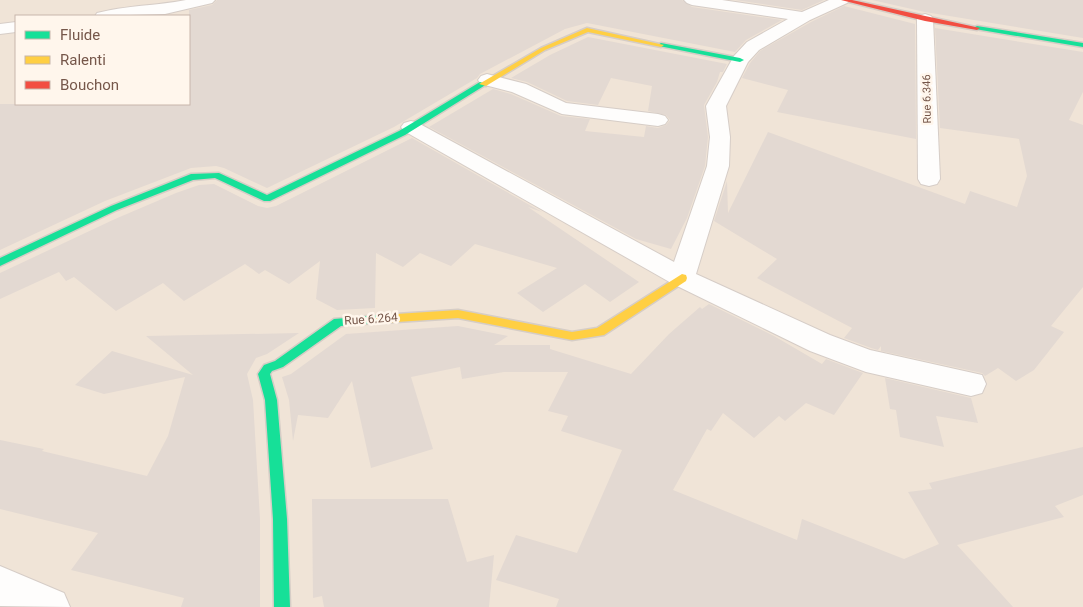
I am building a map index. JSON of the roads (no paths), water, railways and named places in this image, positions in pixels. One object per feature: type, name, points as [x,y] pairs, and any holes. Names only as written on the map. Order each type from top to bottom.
[{"type":"street","points":[[111,0],[127,12]]},
{"type":"street","points":[[109,15],[165,9],[208,0]]},
{"type":"street","points":[[692,0],[804,17]]},
{"type":"street","points":[[682,278],[718,166],[720,137],[716,106],[740,60],[753,46],[804,17],[843,0],[919,11],[1083,45]]},
{"type":"street","name":"Rue 6.346","points":[[919,11],[929,179]]},
{"type":"street","points":[[0,29],[15,27]]},
{"type":"street","points":[[0,262],[114,208],[191,177],[216,175],[267,199],[411,127],[543,49],[572,35],[588,30],[740,60]]},
{"type":"street","points":[[488,80],[519,88],[562,108],[658,120]]},
{"type":"street","points":[[411,127],[682,278],[820,343],[866,361],[971,384]]},
{"type":"street","name":"Rue 6.264","points":[[282,607],[280,519],[271,400],[264,374],[268,368],[279,364],[338,322],[458,314],[572,336],[600,332],[682,278]]},
{"type":"street","points":[[0,586],[50,607]]}]
